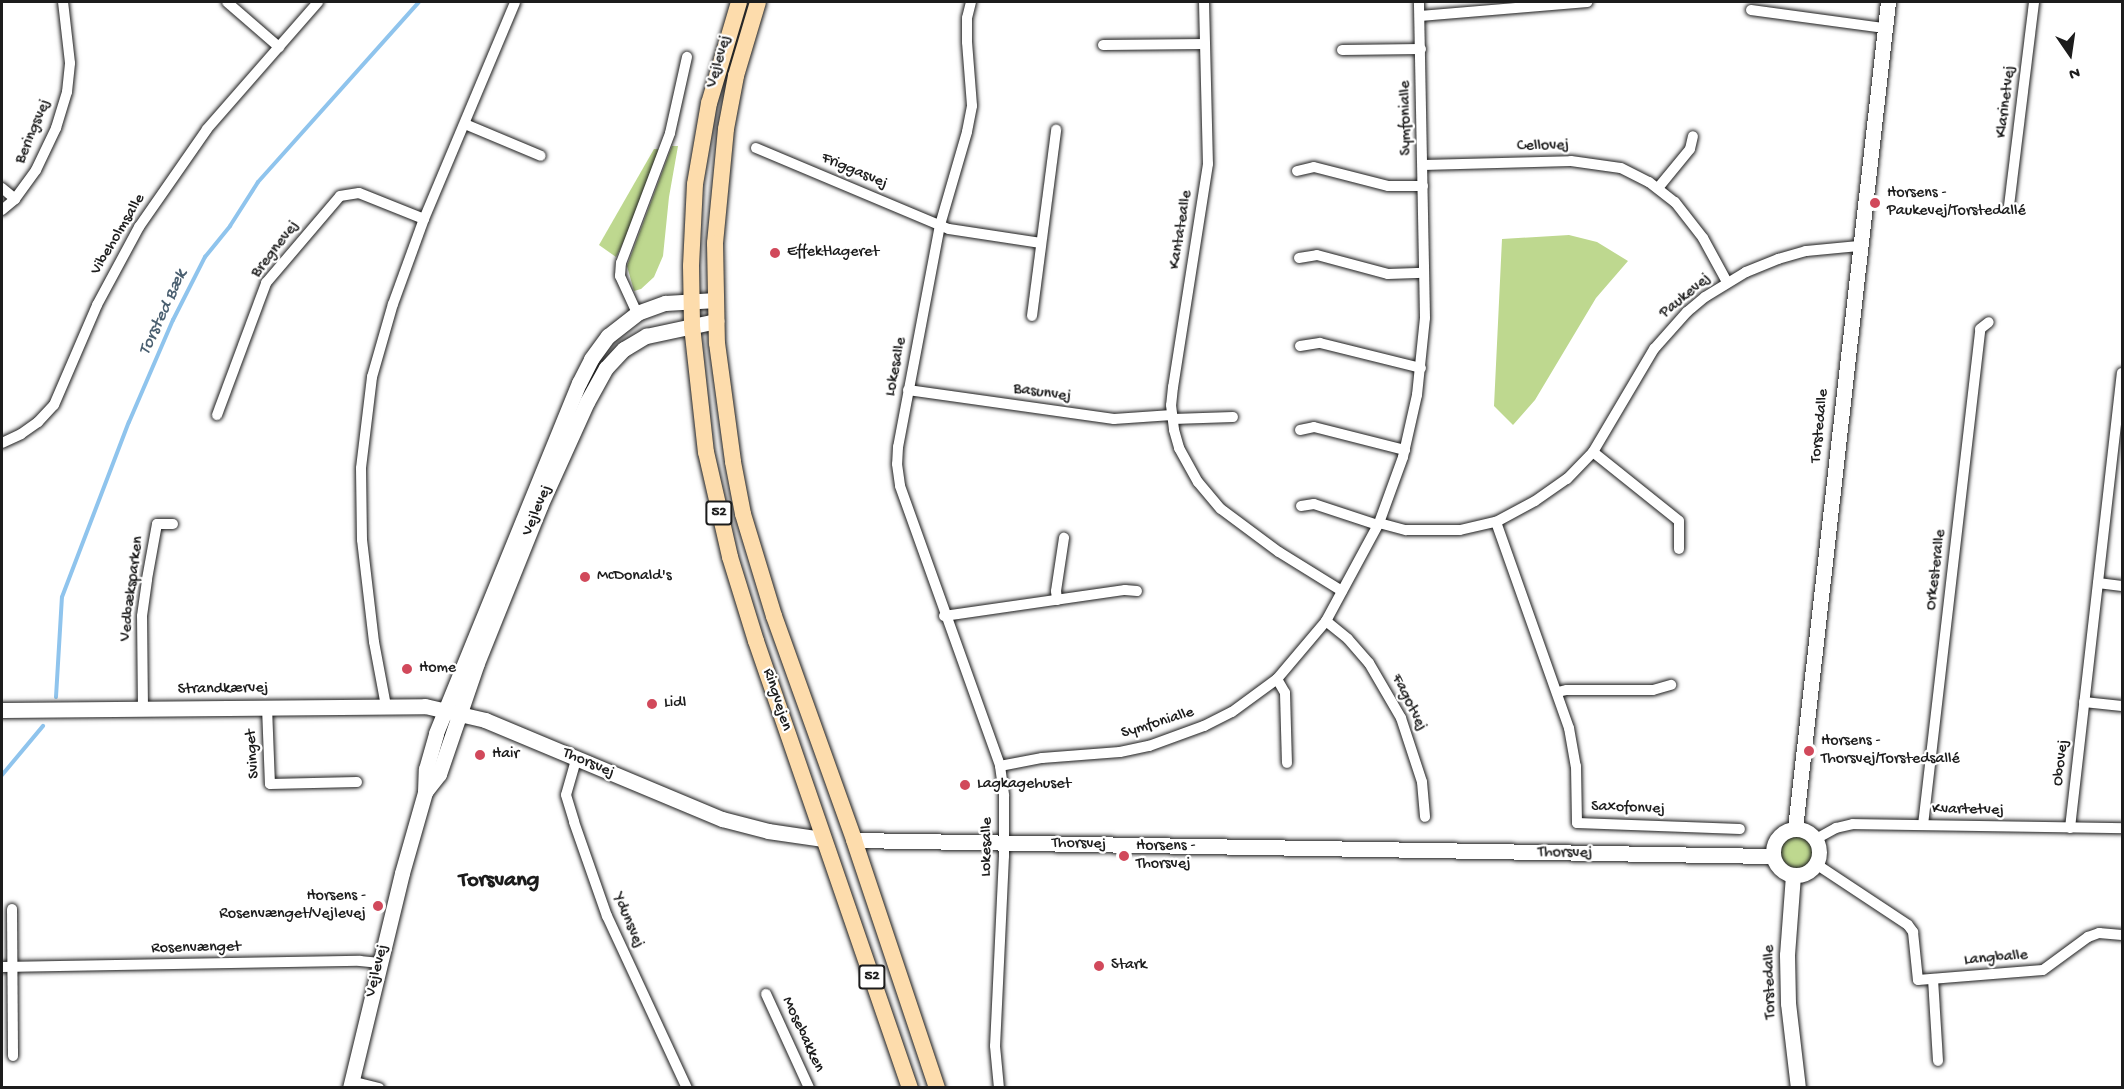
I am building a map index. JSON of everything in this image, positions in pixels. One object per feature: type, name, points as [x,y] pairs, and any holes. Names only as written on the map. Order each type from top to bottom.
[{"type":"main road","name":"Vejlevej","points":[[691,301],[694,195],[701,143],[709,103],[739,2]]},
{"type":"main road","name":"Vejlevej","points":[[716,321],[715,243],[726,129],[736,76],[758,2]]},
{"type":"main road","name":"Ringvejen","points":[[691,301],[706,452],[724,536],[823,839],[910,1088]]},
{"type":"main road","name":"Ringvejen","points":[[716,321],[723,401],[743,514],[774,616],[854,840],[937,1088]]},
{"type":"main road","name":"Thorsvej","points":[[823,839],[854,840]]},
{"type":"street","name":"Beringsvej","points":[[2,210],[15,199],[36,170],[56,128],[67,92],[70,63],[63,2]]},
{"type":"street","points":[[227,2],[279,47]]},
{"type":"street","name":"Vibeholmsalle","points":[[2,443],[38,422],[54,405],[102,295],[139,227],[207,129],[318,2]]},
{"type":"street","points":[[386,706],[365,580],[361,468],[372,377],[393,304],[424,219],[515,2]]},
{"type":"street","name":"Lokesalle","points":[[971,2],[966,42],[972,106],[967,132],[940,225],[898,447],[900,486],[944,616],[1000,766],[1004,796],[1004,843],[995,1046],[999,1088]]},
{"type":"street","name":"Kantatealle","points":[[1204,2],[1208,164],[1173,387],[1172,417],[1179,448],[1209,497],[1234,520],[1278,552],[1342,591]]},
{"type":"street","name":"Symfonialle","points":[[1000,766],[1042,758],[1120,752],[1178,737],[1232,712],[1277,679],[1326,621],[1379,524],[1405,450],[1421,368],[1425,318],[1419,2]]},
{"type":"street","points":[[1420,16],[1587,2]]},
{"type":"street","name":"Torstedalle","points":[[1795,828],[1888,2]]},
{"type":"street","name":"Klarinetvej","points":[[2009,206],[2034,2]]},
{"type":"street","points":[[1751,10],[1885,28]]},
{"type":"street","points":[[1103,45],[1204,44]]},
{"type":"street","points":[[1342,50],[1421,49]]},
{"type":"street","name":"Vejlevej","points":[[638,314],[620,276],[621,263],[670,133],[687,57]]},
{"type":"street","points":[[465,124],[541,156]]},
{"type":"street","points":[[1032,316],[1056,130]]},
{"type":"street","points":[[1658,188],[1690,149],[1693,136]]},
{"type":"street","name":"Friggasvej","points":[[756,148],[940,225]]},
{"type":"street","name":"Cellovej","points":[[1423,165],[1590,162],[1621,168],[1658,188],[1691,221],[1727,282]]},
{"type":"street","points":[[1297,171],[1314,167],[1388,186],[1423,186]]},
{"type":"street","points":[[2,188],[15,199]]},
{"type":"street","name":"Bregnevej","points":[[217,415],[266,282],[340,196],[359,193],[424,219]]},
{"type":"street","points":[[940,225],[957,231],[1041,243]]},
{"type":"street","name":"Paukevej","points":[[1379,524],[1406,530],[1460,530],[1496,522],[1553,490],[1593,452],[1654,349],[1687,312],[1727,282],[1778,259],[1828,248],[1859,246]]},
{"type":"street","points":[[1299,258],[1317,255],[1388,274],[1424,273]]},
{"type":"street","name":"Vejlevej","points":[[452,711],[587,367],[608,336],[638,314],[664,303],[716,300]]},
{"type":"street","name":"Vejlevej","points":[[379,1088],[350,1084],[402,873],[425,792],[426,769],[594,388],[606,368],[624,349],[646,336],[716,321]]},
{"type":"street","name":"Orkesteralle","points":[[1923,825],[1980,329],[1989,322]]},
{"type":"street","points":[[1300,346],[1320,343],[1421,368]]},
{"type":"street","name":"Obovej","points":[[2070,828],[2098,583],[2118,465],[2122,373]]},
{"type":"street","name":"Basunvej","points":[[908,390],[1114,419],[1172,417]]},
{"type":"street","points":[[1172,417],[1233,417]]},
{"type":"street","points":[[1300,430],[1314,427],[1405,450]]},
{"type":"street","points":[[1593,452],[1679,521],[1679,549]]},
{"type":"street","points":[[1301,506],[1314,504],[1379,524]]},
{"type":"street","name":"Saxofonvej","points":[[1496,522],[1558,692],[1573,745],[1576,823],[1740,829]]},
{"type":"street","name":"Vedbæksparken","points":[[143,709],[142,616],[147,579],[157,524],[173,524]]},
{"type":"street","points":[[1057,600],[1056,591],[1064,538]]},
{"type":"street","points":[[2098,583],[2122,586]]},
{"type":"street","points":[[944,616],[1125,590],[1137,591]]},
{"type":"street","name":"Fagotvej","points":[[1326,621],[1353,644],[1369,663],[1401,718],[1422,782],[1425,817]]},
{"type":"street","points":[[1277,679],[1285,693],[1287,763]]},
{"type":"street","points":[[1558,692],[1567,690],[1653,690],[1671,686]]},
{"type":"street","points":[[2084,702],[2122,706]]},
{"type":"street","name":"Strandkærvej","points":[[2,710],[419,705],[452,711]]},
{"type":"street","name":"Svinget","points":[[267,707],[270,784],[357,782]]},
{"type":"street","name":"Thorsvej","points":[[452,711],[485,720],[576,760],[722,819],[768,831],[823,839]]},
{"type":"street","name":"Ydunsvej","points":[[576,760],[566,795],[574,822],[607,916],[687,1088]]},
{"type":"street","name":"Kvartetvej","points":[[1816,839],[1836,828],[1853,824],[2122,828]]},
{"type":"street","points":[[1795,828],[1803,829],[1816,839],[1820,852],[1816,864],[1808,872],[1793,875],[1780,869],[1773,856],[1778,837],[1795,828]]},
{"type":"street","name":"Thorsvej","points":[[854,840],[1773,856]]},
{"type":"street","points":[[1816,864],[1908,925],[1913,932],[1918,980],[1933,979],[1938,1061]]},
{"type":"street","name":"Torstedalle","points":[[1793,875],[1787,955],[1788,1003],[1798,1088]]},
{"type":"street","points":[[12,909],[7,967],[13,1056]]},
{"type":"street","name":"Langballe","points":[[1933,979],[2043,970],[2088,937],[2099,933],[2122,935]]},
{"type":"street","name":"Rosenvænget","points":[[7,967],[360,961],[380,963]]},
{"type":"street","name":"Mosebakken","points":[[766,994],[809,1088]]},
{"type":"green space","points":[[672,146],[678,146],[669,197],[663,256],[654,277],[641,289],[634,291],[627,266]]},
{"type":"green space","points":[[654,149],[661,149],[636,217],[616,257],[599,245]]},
{"type":"green space","points":[[1569,235],[1597,242],[1628,261],[1596,298],[1535,400],[1513,425],[1494,406],[1502,239]]},
{"type":"green space","points":[[1797,836],[1809,840],[1813,852],[1809,864],[1797,868],[1785,864],[1781,852],[1785,840]]},
{"type":"waterway","name":"Torsted Bæk","points":[[56,697],[62,597],[129,422],[173,320],[205,257],[230,226],[258,182],[419,2]]},
{"type":"waterway","name":"Torsted Bæk","points":[[2,775],[43,726]]},
{"type":"place","name":"Horsens - Paukevej/Torstedallé","points":[[1875,203]]},
{"type":"place","name":"Effektlageret","points":[[775,253]]},
{"type":"place","name":"McDonald's","points":[[585,577]]},
{"type":"place","name":"Home","points":[[407,669]]},
{"type":"place","name":"Lidl","points":[[652,704]]},
{"type":"place","name":"Horsens - Thorsvej/Torstedsallé","points":[[1809,751]]},
{"type":"place","name":"Hair","points":[[480,755]]},
{"type":"place","name":"Lagkagehuset","points":[[965,785]]},
{"type":"place","name":"Horsens - Thorsvej","points":[[1124,856]]},
{"type":"place","name":"Horsens - Rosenvænget/Vejlevej","points":[[378,906]]},
{"type":"place","name":"Stark","points":[[1099,966]]},
{"type":"district","name":"Torsvang","points":[[499,882]]}]
